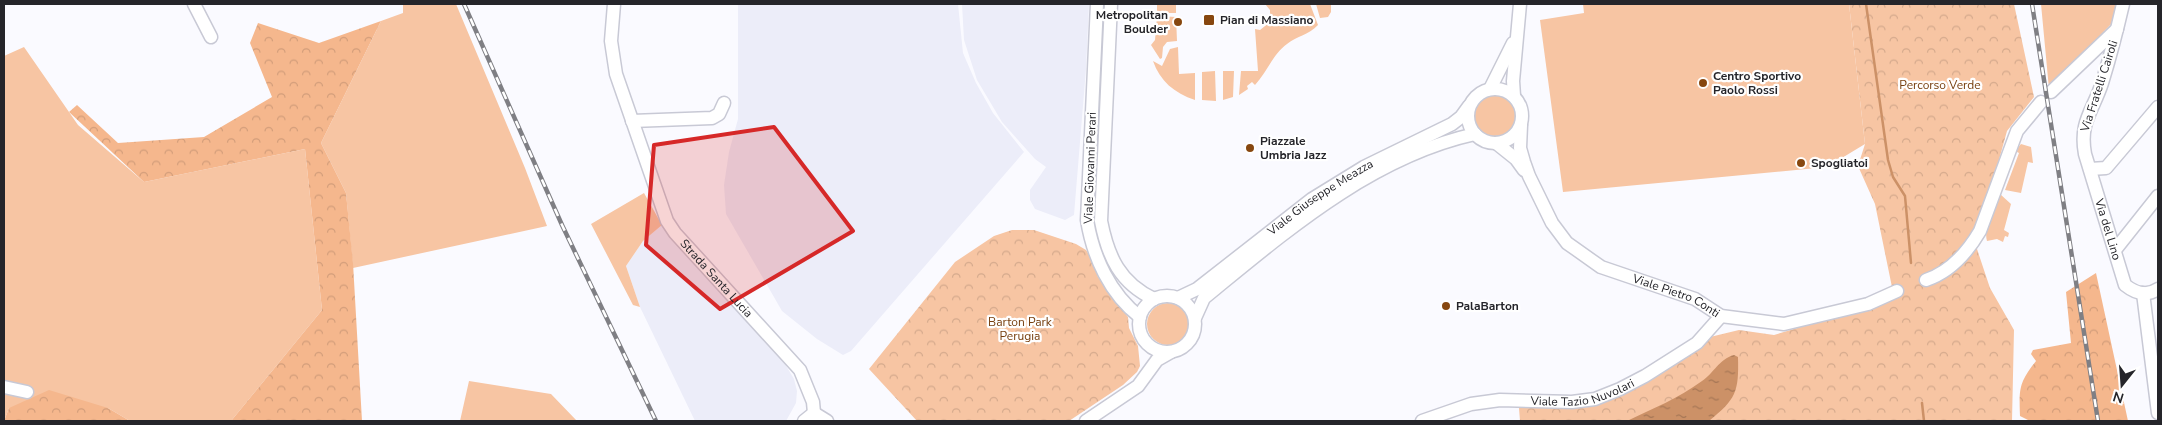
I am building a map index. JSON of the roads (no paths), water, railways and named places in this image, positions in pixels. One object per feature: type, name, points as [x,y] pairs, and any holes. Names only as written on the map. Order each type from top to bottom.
[{"type":"street","points":[[194,4],[211,37]]},
{"type":"street","name":"Strada Santa Lucia","points":[[614,4],[611,26],[616,74],[667,221],[675,233],[800,370],[813,402],[809,417]]},
{"type":"street","name":"Viale Giovanni Perari","points":[[1097,4],[1087,220],[1092,247],[1107,279],[1140,317]]},
{"type":"street","name":"Viale Giovanni Perari","points":[[1111,4],[1101,221],[1104,237],[1113,262],[1138,292],[1154,300]]},
{"type":"street","name":"Viale Pietro Conti","points":[[1520,4],[1513,81],[1514,96],[1522,109],[1520,148],[1529,176],[1552,224],[1567,243],[1581,255],[1601,267],[1696,299],[1720,316],[1784,324],[1868,304],[1897,290]]},
{"type":"street","name":"Via Fratelli Cairoli","points":[[2082,139],[2086,119],[2099,92],[2124,4]]},
{"type":"street","points":[[2051,92],[2117,29]]},
{"type":"street","name":"Viale Pietro Conti","points":[[1469,106],[1474,98],[1490,89],[1507,59],[1518,32]]},
{"type":"street","points":[[1490,89],[1507,91],[1514,96]]},
{"type":"street","points":[[1926,280],[1946,271],[1972,244],[1980,231],[2013,140],[2024,120],[2041,102]]},
{"type":"street","points":[[632,121],[712,118],[719,114],[724,103]]},
{"type":"street","points":[[1469,106],[1468,121],[1475,134]]},
{"type":"street","name":"Viale Giuseppe Meazza","points":[[1178,298],[1197,288],[1312,199],[1364,167],[1452,124],[1469,106]]},
{"type":"street","points":[[2090,169],[2106,168],[2158,107]]},
{"type":"street","points":[[1496,143],[1512,138],[1521,125]]},
{"type":"street","name":"Viale Pietro Conti","points":[[1475,134],[1481,139],[1496,143],[1516,159],[1529,176]]},
{"type":"street","name":"Viale Giuseppe Meazza","points":[[1195,318],[1204,298],[1214,289],[1298,223],[1338,195],[1424,149],[1475,134]]},
{"type":"street","name":"Via del Lino","points":[[2082,139],[2125,285],[2134,292],[2143,294]]},
{"type":"street","points":[[2115,250],[2158,196]]},
{"type":"street","points":[[2158,289],[2143,294],[2158,413]]},
{"type":"street","points":[[1086,421],[1138,386],[1157,360],[1187,344],[1193,336],[1195,318],[1192,310],[1178,298],[1170,296],[1154,300],[1143,310],[1140,317],[1140,332],[1148,344],[1162,352],[1171,352]]},
{"type":"street","name":"Viale Tazio Nuvolari","points":[[1422,421],[1471,404],[1500,400],[1572,402],[1595,398],[1620,389],[1645,376],[1697,343],[1720,316]]},
{"type":"street","points":[[1148,344],[1149,369]]},
{"type":"street","points":[[4,387],[27,392]]},
{"type":"street","points":[[809,417],[826,421]]},
{"type":"water","points":[[1734,355],[1738,357],[1738,379],[1734,394],[1725,407],[1709,421],[1627,421],[1684,393],[1706,378],[1720,363]]},
{"type":"waterway","points":[[1866,4],[1888,160],[1893,177],[1905,196],[1911,263]]},
{"type":"waterway","points":[[1922,403],[1924,421]]},
{"type":"railway","points":[[464,4],[562,225],[656,421]]},
{"type":"railway","points":[[2032,4],[2098,421]]},
{"type":"place","name":"Pian di Massiano","points":[[1209,20]]},
{"type":"place","name":"Metropolitan Boulder","points":[[1178,22]]},
{"type":"place","name":"Centro Sportivo Paolo Rossi","points":[[1703,83]]},
{"type":"place","name":"Piazzale Umbria Jazz","points":[[1250,148]]},
{"type":"place","name":"Spogliatoi","points":[[1801,163]]},
{"type":"place","name":"PalaBarton","points":[[1446,306]]},
{"type":"park label","name":"Percorso Verde","points":[[1940,85]]},
{"type":"park label","name":"Barton Park Perugia","points":[[1020,329]]}]
